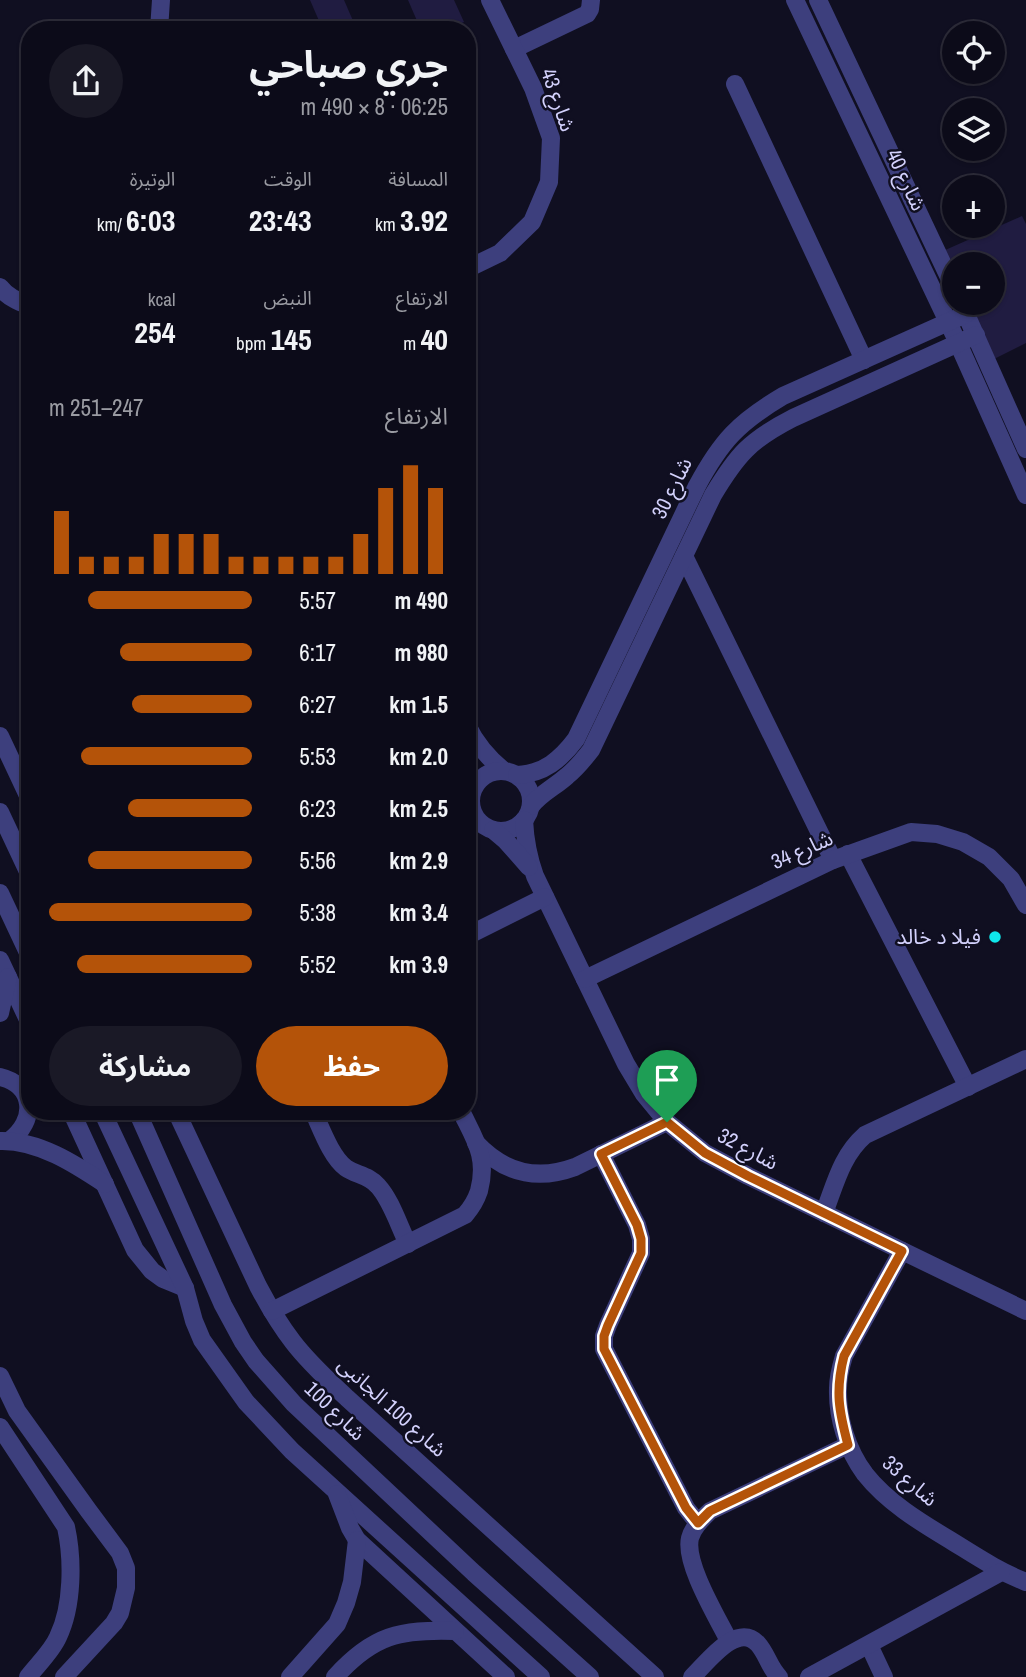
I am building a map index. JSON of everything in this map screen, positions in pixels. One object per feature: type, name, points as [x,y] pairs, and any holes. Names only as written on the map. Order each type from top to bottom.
[{"type":"street","points":[[160,21],[161,0]]},
{"type":"street","name":"شارع 43","points":[[476,265],[500,253],[531,222],[549,182],[551,138],[533,88],[490,0]]},
{"type":"street","points":[[514,49],[587,14],[592,0]]},
{"type":"street","name":"شارع 40","points":[[795,0],[958,343],[1026,495]]},
{"type":"street","name":"شارع 40","points":[[818,0],[942,263]]},
{"type":"street","points":[[735,84],[864,360]]},
{"type":"street","points":[[0,287],[21,303]]},
{"type":"street","name":"شارع 30","points":[[510,773],[533,774],[554,763],[576,739],[697,486],[712,458],[732,433],[756,412],[783,396],[948,323],[957,315]]},
{"type":"street","points":[[966,315],[1026,449]]},
{"type":"street","name":"شارع 30","points":[[527,813],[542,794],[580,765],[592,750],[713,495],[732,463],[770,430],[976,335]]},
{"type":"street","points":[[911,339],[921,347],[921,360]]},
{"type":"street","points":[[684,556],[841,857],[968,1087]]},
{"type":"street","points":[[0,736],[21,781]]},
{"type":"street","points":[[476,740],[487,756],[529,789],[527,813],[519,824],[508,830],[489,828],[476,830]]},
{"type":"street","points":[[476,753],[476,771]]},
{"type":"street","points":[[476,788],[489,773],[510,773]]},
{"type":"street","points":[[0,812],[21,857]]},
{"type":"street","name":"شارع 32","points":[[527,813],[525,839],[535,876],[626,1064],[644,1094],[667,1122],[705,1153],[1026,1311]]},
{"type":"street","points":[[476,815],[489,828]]},
{"type":"street","name":"شارع 32","points":[[489,828],[522,858],[535,876]]},
{"type":"street","name":"شارع 34","points":[[585,978],[841,857],[911,832],[937,834],[962,842],[989,857],[1011,879],[1026,905]]},
{"type":"street","points":[[0,893],[21,938]]},
{"type":"street","points":[[476,932],[545,897]]},
{"type":"street","points":[[0,960],[21,1005]]},
{"type":"street","points":[[0,1013],[8,977]]},
{"type":"street","points":[[824,1213],[846,1156],[864,1136],[1026,1059]]},
{"type":"street","points":[[0,1077],[8,1079],[21,1090]]},
{"type":"street","points":[[5,1141],[18,1134],[26,1120]]},
{"type":"street","points":[[75,1120],[135,1250],[152,1271],[185,1289]]},
{"type":"street","points":[[106,1120],[185,1289],[202,1340],[246,1402],[292,1451],[541,1677]]},
{"type":"street","name":"شارع 100","points":[[141,1120],[223,1305],[256,1361],[294,1404],[474,1573],[590,1677]]},
{"type":"street","name":"شارع 100 الجانبى","points":[[180,1120],[258,1286],[292,1341],[317,1370],[655,1677]]},
{"type":"street","points":[[318,1120],[343,1166],[367,1176],[382,1190],[408,1244]]},
{"type":"street","points":[[272,1311],[465,1215],[472,1207],[483,1168],[481,1155],[465,1120]]},
{"type":"street","points":[[476,1143],[506,1166],[543,1175],[559,1172],[667,1122]]},
{"type":"street","points":[[5,1141],[48,1152],[105,1184]]},
{"type":"street","points":[[601,1154],[637,1225],[641,1239],[641,1253],[608,1325],[604,1336],[604,1349],[686,1508],[698,1523]]},
{"type":"street","name":"شارع 33","points":[[902,1251],[844,1356],[838,1388],[840,1415],[848,1445],[865,1474],[889,1498],[915,1518],[1001,1572],[1026,1582]]},
{"type":"street","points":[[194,1321],[223,1305]]},
{"type":"street","points":[[0,1376],[18,1411],[120,1553],[126,1568],[127,1588],[120,1613],[64,1677]]},
{"type":"street","points":[[18,1411],[0,1425],[66,1527],[70,1545],[69,1585],[64,1621],[58,1638],[28,1677]]},
{"type":"street","points":[[729,1641],[690,1555],[690,1538],[698,1523],[710,1511],[848,1445]]},
{"type":"street","points":[[336,1491],[357,1540],[506,1677]]},
{"type":"street","points":[[66,1527],[88,1510]]},
{"type":"street","points":[[290,1677],[337,1623],[352,1582],[357,1540]]},
{"type":"street","points":[[809,1677],[1001,1572]]},
{"type":"street","points":[[335,1677],[367,1647],[387,1637],[408,1632],[455,1631]]},
{"type":"street","points":[[691,1677],[729,1641],[740,1636],[752,1638],[761,1647],[772,1670],[779,1677]]},
{"type":"street","points":[[58,1638],[82,1657]]},
{"type":"street","points":[[869,1646],[884,1677]]},
{"type":"building","points":[[310,0],[344,0],[353,21],[319,21]]},
{"type":"building","points":[[408,0],[454,0],[464,21],[417,21]]},
{"type":"building","points":[[1022,216],[1026,224],[1026,343],[992,360],[971,315],[1005,315],[1005,252],[943,251],[972,238],[1005,238],[1005,224]]},
{"type":"place","name":"فيلا د خالد","points":[[995,937]]},
{"type":"route","points":[[667,1122],[705,1153],[902,1251],[844,1356],[838,1388],[840,1415],[848,1445],[710,1511],[698,1523],[686,1508],[604,1349],[604,1336],[608,1325],[641,1253],[641,1239],[637,1225],[601,1154],[667,1122]]}]
